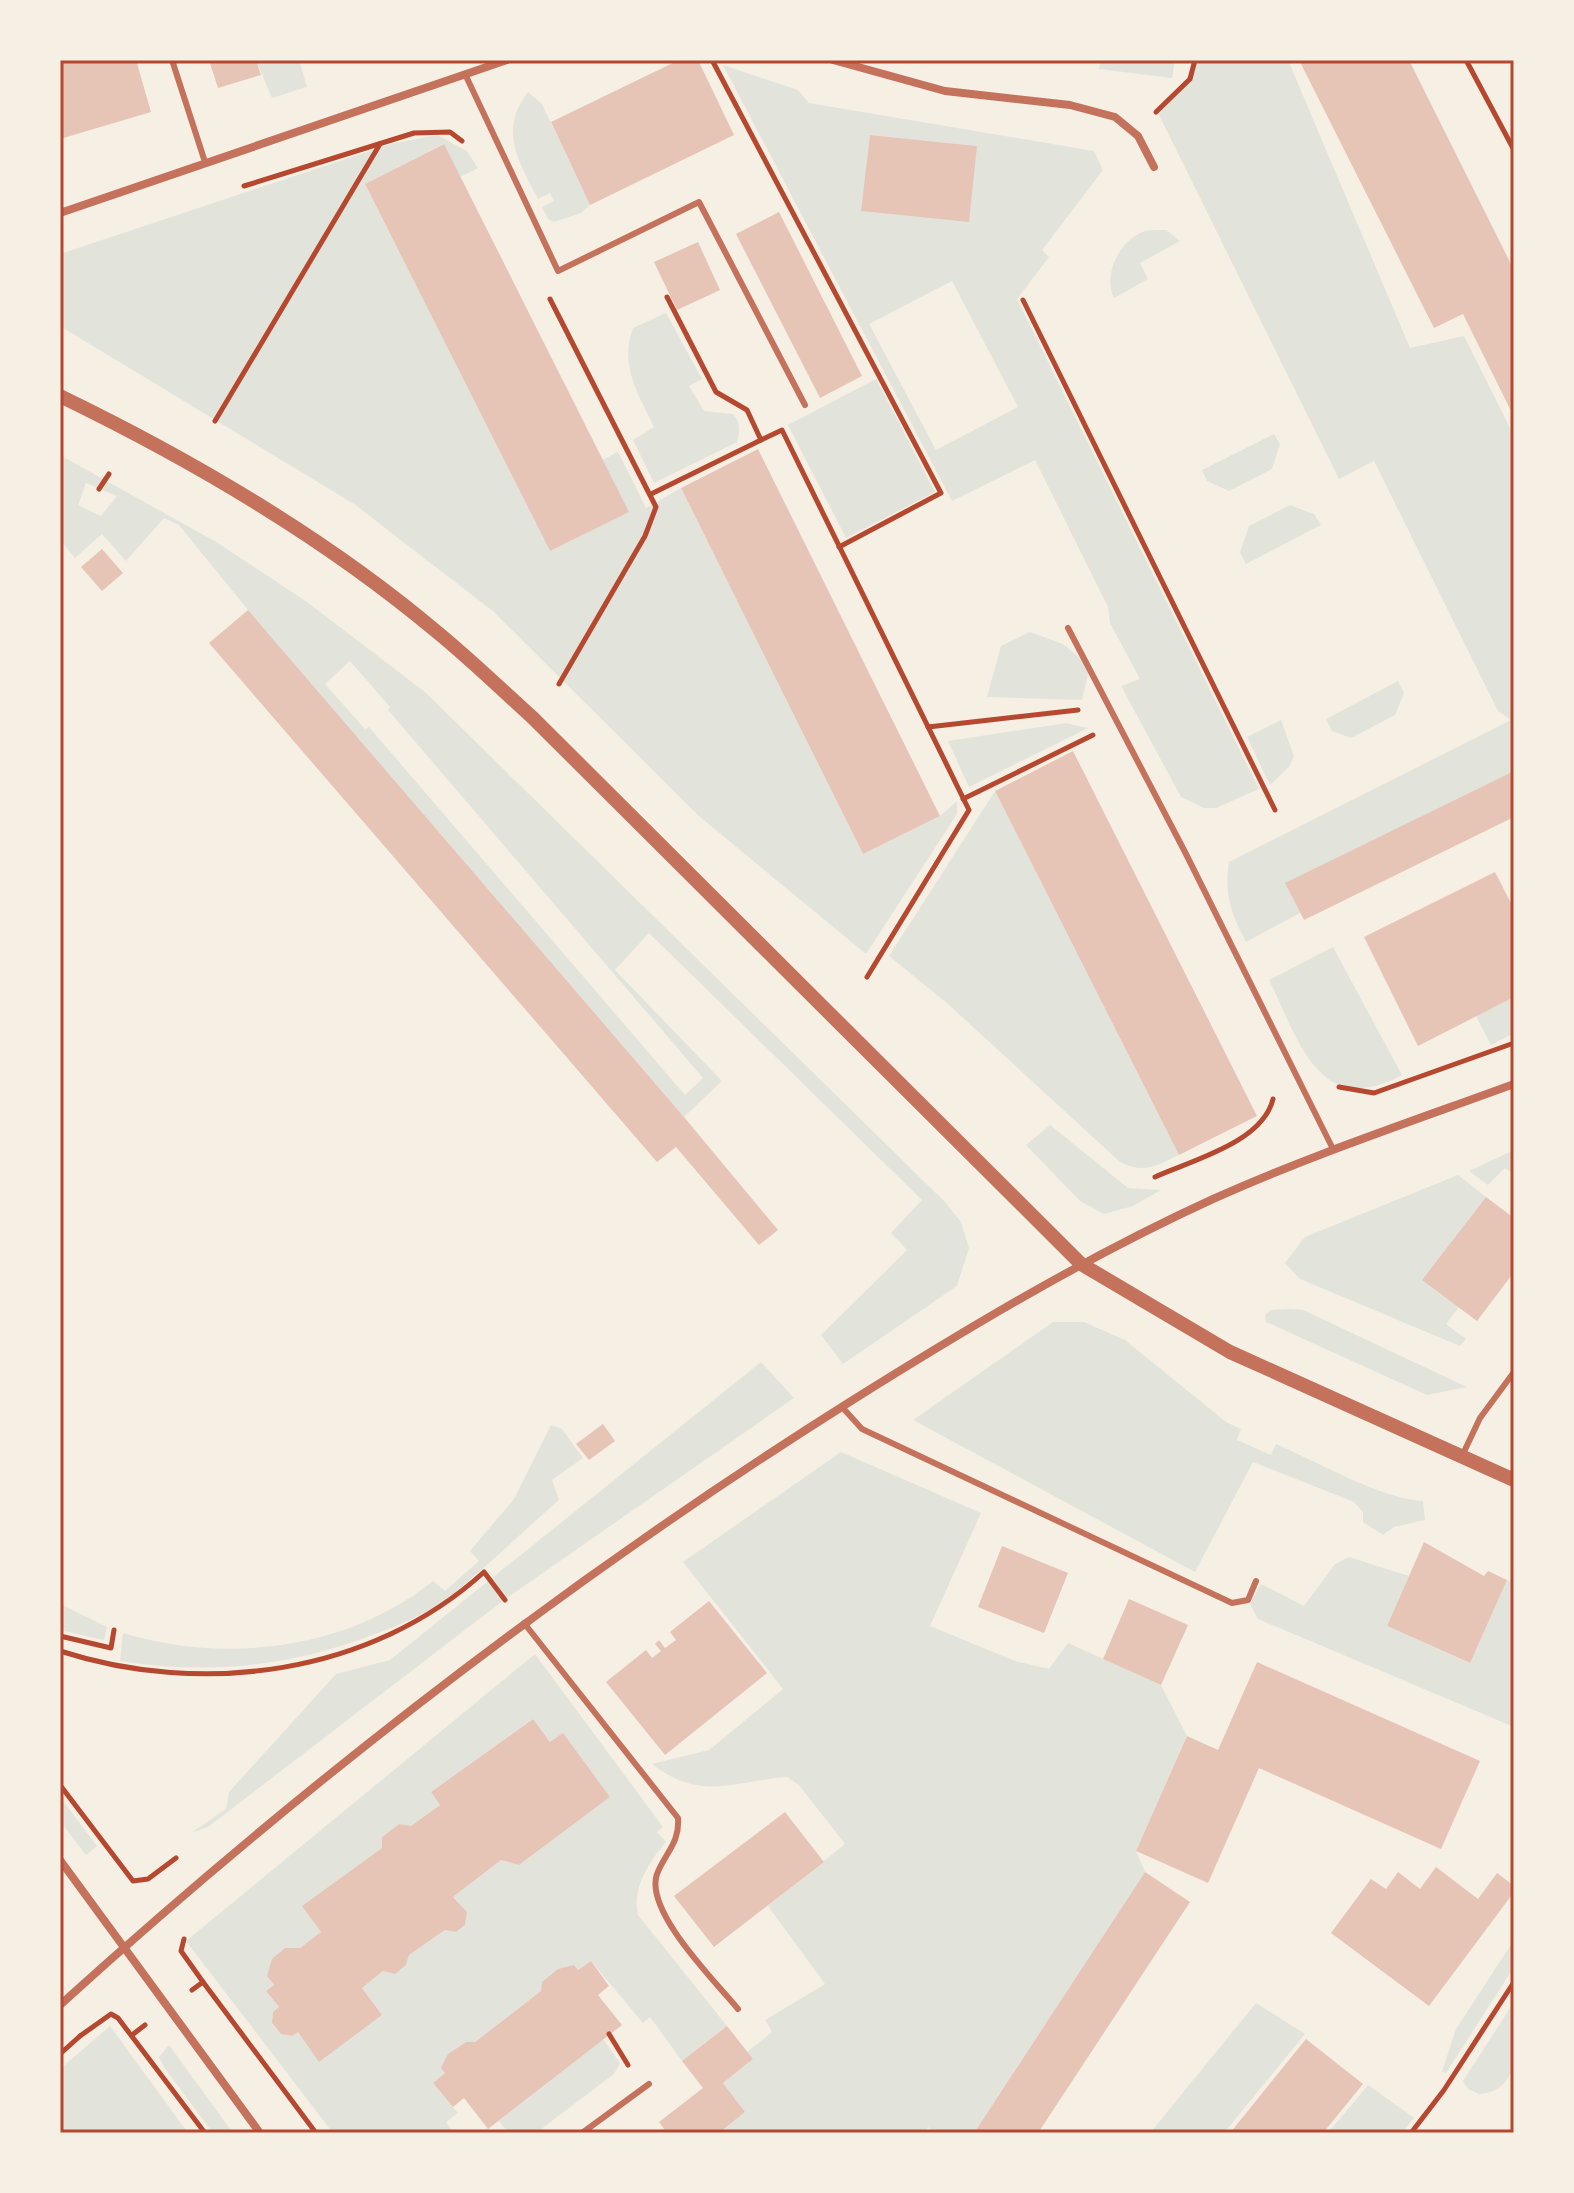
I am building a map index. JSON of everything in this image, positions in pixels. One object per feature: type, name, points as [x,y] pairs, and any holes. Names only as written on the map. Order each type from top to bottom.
[{"type":"street","points":[[833,60],[945,91],[1070,105],[1115,117],[1138,136],[1154,167]]},
{"type":"street","points":[[60,213],[500,61]]},
{"type":"street","points":[[60,396],[254,502],[352,567],[437,631],[533,718],[1081,1264],[1215,1344],[1514,1480]]},
{"type":"street","points":[[60,2005],[365,1744],[523,1622],[781,1443],[1081,1264],[1214,1199],[1333,1149],[1514,1084]]},
{"type":"street","points":[[60,1860],[260,2133]]},
{"type":"lane","points":[[172,60],[205,162]]},
{"type":"lane","points":[[465,72],[558,271],[699,202],[805,405]]},
{"type":"lane","points":[[1068,628],[1131,746],[1333,1149]]},
{"type":"lane","points":[[1462,1456],[1480,1418],[1514,1372]]},
{"type":"lane","points":[[842,1407],[862,1429],[1232,1603],[1248,1600],[1256,1581]]},
{"type":"lane","points":[[523,1622],[678,1818],[679,1834],[657,1874],[655,1893],[663,1914],[738,2009]]},
{"type":"lane","points":[[582,2133],[649,2084]]},
{"type":"path","points":[[712,60],[941,493],[839,547]]},
{"type":"path","points":[[1125,125],[1157,111],[1190,79],[1195,60]]},
{"type":"path","points":[[1466,60],[1514,150]]},
{"type":"path","points":[[230,191],[414,133],[450,132],[466,143]]},
{"type":"path","points":[[215,421],[380,143]]},
{"type":"path","points":[[546,289],[656,507],[645,536],[559,684]]},
{"type":"path","points":[[667,297],[716,392],[747,410],[761,440]]},
{"type":"path","points":[[1023,300],[1275,810]]},
{"type":"path","points":[[651,494],[782,430],[969,810],[867,977]]},
{"type":"path","points":[[99,489],[109,474]]},
{"type":"path","points":[[928,727],[1086,709]]},
{"type":"path","points":[[963,799],[1098,733],[1092,721]]},
{"type":"path","points":[[1339,1087],[1374,1093],[1514,1043]]},
{"type":"path","points":[[1155,1177],[1250,1134],[1267,1117],[1272,1093]]},
{"type":"path","points":[[60,1651],[106,1666],[182,1676],[243,1674],[327,1658],[369,1642],[425,1618],[484,1572],[508,1605]]},
{"type":"path","points":[[60,1636],[111,1648],[114,1630]]},
{"type":"path","points":[[60,1785],[133,1881],[148,1879],[178,1856],[184,1864]]},
{"type":"path","points":[[190,1932],[181,1951],[316,2133]]},
{"type":"path","points":[[188,1993],[203,1982]]},
{"type":"path","points":[[1411,2133],[1444,2090],[1514,1982]]},
{"type":"path","points":[[60,2054],[102,2017],[111,2014],[118,2018],[205,2133]]},
{"type":"path","points":[[71,2025],[80,2036]]},
{"type":"shaded area","points":[[256,60],[299,60],[307,87],[272,98]]},
{"type":"shaded area","points":[[1101,60],[1175,60],[1172,78],[1099,69]]},
{"type":"shaded area","points":[[1195,60],[1288,60],[1410,348],[1464,336],[1514,436],[1514,771],[1286,883],[1300,913],[1246,942],[1230,903],[1227,884],[1229,862],[1511,720],[1498,711],[1374,461],[1339,479],[1157,111],[1190,76]]},
{"type":"shaded area","points":[[723,65],[798,90],[809,103],[1094,151],[1103,170],[1042,250],[1049,257],[1017,299],[1259,789],[1216,808],[1204,808],[1181,797],[1121,686],[1140,679],[1110,623],[1108,607],[1035,460],[952,501]],"holes":[[[870,135],[977,146],[862,211]],[[952,281],[1018,407],[936,450],[869,324]]]},
{"type":"shaded area","points":[[528,92],[542,104],[590,205],[581,213],[554,222],[548,219],[542,207],[554,201],[550,193],[538,199],[515,146],[514,120]]},
{"type":"shaded area","points":[[437,135],[467,151],[478,168],[460,177],[443,144],[365,184],[550,551],[628,512],[602,460],[618,452],[646,508],[681,488],[863,854],[940,816],[957,801],[957,814],[866,954],[700,817],[494,612],[354,504],[60,326],[60,254],[391,144]]},
{"type":"shaded area","points":[[1166,230],[1180,241],[1140,263],[1148,279],[1114,298],[1110,280],[1115,261],[1125,245],[1143,232]]},
{"type":"shaded area","points":[[666,313],[702,379],[689,386],[704,411],[733,414],[739,431],[737,442],[654,483],[633,440],[654,427],[632,379],[628,354],[633,328]]},
{"type":"shaded area","points":[[876,379],[935,492],[846,538],[788,425]]},
{"type":"shaded area","points":[[1274,434],[1280,444],[1272,469],[1229,491],[1207,481],[1202,470]]},
{"type":"shaded area","points":[[60,455],[218,543],[307,602],[425,692],[944,1201],[961,1222],[969,1248],[957,1286],[843,1364],[821,1335],[907,1250],[891,1233],[922,1200],[649,933],[615,970],[722,1081],[684,1117],[248,610],[179,525],[164,518],[126,561],[102,534],[75,558],[60,540]],"holes":[[[86,483],[117,496],[101,516],[78,505]],[[350,661],[390,707],[388,710],[703,1078],[685,1095],[369,727],[365,729],[325,684]]]},
{"type":"shaded area","points":[[1290,505],[1314,514],[1321,525],[1246,564],[1240,552],[1249,526]]},
{"type":"shaded area","points":[[1030,632],[1063,644],[1090,666],[1082,700],[987,697],[1001,646]]},
{"type":"shaded area","points":[[1398,681],[1404,693],[1395,715],[1351,738],[1332,731],[1326,719]]},
{"type":"shaded area","points":[[1281,720],[1294,756],[1289,767],[1270,785],[1247,737]]},
{"type":"shaded area","points":[[1066,723],[1088,728],[969,787],[948,741]]},
{"type":"shaded area","points":[[995,791],[1179,1155],[1143,1168],[1120,1162],[948,1004],[889,956]]},
{"type":"shaded area","points":[[1333,947],[1402,1075],[1373,1086],[1350,1088],[1331,1081],[1315,1067],[1302,1048],[1269,980]]},
{"type":"shaded area","points":[[1514,997],[1514,1033],[1491,1045],[1476,1016]]},
{"type":"shaded area","points":[[1050,1125],[1128,1188],[1161,1190],[1133,1206],[1104,1214],[1080,1201],[1026,1145]]},
{"type":"shaded area","points":[[1514,1150],[1514,1174],[1505,1168],[1488,1185],[1469,1171]]},
{"type":"shaded area","points":[[1458,1175],[1486,1197],[1422,1280],[1459,1307],[1446,1324],[1466,1339],[1460,1346],[1300,1279],[1285,1263],[1305,1237]]},
{"type":"shaded area","points":[[1271,1310],[1303,1310],[1467,1387],[1427,1395],[1266,1322],[1265,1315]]},
{"type":"shaded area","points":[[1053,1322],[1084,1322],[1125,1340],[1226,1422],[1241,1429],[1237,1440],[1271,1455],[1276,1444],[1369,1487],[1423,1501],[1425,1520],[1394,1527],[1383,1535],[1363,1522],[1363,1512],[1354,1502],[1253,1462],[1195,1572],[913,1420]]},
{"type":"shaded area","points":[[761,1362],[794,1398],[504,1600],[208,1827],[191,1833],[226,1809],[229,1792],[336,1674],[390,1660]]},
{"type":"shaded area","points":[[551,1425],[562,1429],[583,1458],[552,1480],[559,1500],[463,1586],[422,1614],[341,1646],[279,1661],[185,1667],[120,1661],[123,1633],[203,1648],[284,1644],[324,1636],[363,1623],[433,1581],[445,1591],[479,1561],[470,1551],[514,1499]]},
{"type":"shaded area","points":[[841,1452],[981,1513],[930,1626],[1015,1661],[1049,1669],[1068,1643],[1161,1685],[1187,1736],[1136,1851],[1145,1872],[974,2133],[936,2133],[928,2127],[924,2133],[719,2133],[745,2112],[723,2083],[753,2059],[747,2052],[772,2032],[765,2020],[825,1984],[768,1906],[845,1844],[799,1785],[787,1777],[735,1785],[702,1786],[669,1776],[652,1764],[709,1750],[783,1689],[683,1562]]},
{"type":"shaded area","points":[[1349,1557],[1409,1576],[1387,1626],[1469,1663],[1507,1580],[1514,1583],[1514,1727],[1258,1619],[1250,1604],[1261,1584],[1304,1606],[1335,1564]]},
{"type":"shaded area","points":[[60,1604],[107,1627],[104,1640],[60,1630]]},
{"type":"shaded area","points":[[535,1654],[663,1827],[657,1832],[666,1842],[648,1867],[640,1885],[638,1915],[727,2026],[682,2061],[650,2017],[643,2023],[591,1961],[578,1970],[574,1965],[543,1982],[541,1991],[475,2042],[466,2042],[448,2054],[445,2073],[433,2083],[458,2113],[446,2122],[454,2133],[333,2133],[186,1941]],"holes":[[[533,1719],[550,1742],[563,1734],[610,1797],[519,1865],[501,1860],[453,1897],[467,1912],[465,1925],[456,1932],[445,1930],[409,1955],[406,1965],[395,1973],[383,1971],[362,1988],[382,2015],[319,2061],[298,2032],[292,2036],[281,2034],[272,2024],[273,2012],[279,2007],[266,1991],[274,1985],[267,1976],[285,1948],[300,1948],[321,1932],[303,1906],[382,1848],[382,1837],[399,1824],[411,1826],[440,1805],[431,1792]]]},
{"type":"shaded area","points":[[60,1797],[97,1846],[86,1855],[60,1821]]},
{"type":"shaded area","points":[[1514,1940],[1514,1967],[1446,2073],[1442,2072],[1456,2029]]},
{"type":"shaded area","points":[[1514,2002],[1515,2045],[1511,2072],[1494,2091],[1479,2094],[1468,2089],[1463,2081]]},
{"type":"shaded area","points":[[1256,2003],[1305,2034],[1224,2133],[1150,2133]]},
{"type":"shaded area","points":[[110,2026],[188,2133],[60,2133],[60,2069]]},
{"type":"shaded area","points":[[603,2039],[620,2063],[614,2074],[536,2133],[508,2133],[499,2121]]},
{"type":"shaded area","points":[[169,2045],[233,2133],[213,2133],[164,2067],[159,2057]]},
{"type":"shaded area","points":[[1368,2085],[1414,2118],[1401,2133],[1328,2133]]},
{"type":"building","points":[[60,60],[136,60],[151,112],[60,139]]},
{"type":"building","points":[[209,60],[256,60],[261,75],[218,88]]},
{"type":"building","points":[[679,60],[698,60],[734,135],[590,205],[551,122]]},
{"type":"building","points":[[1299,60],[1409,60],[1514,270],[1514,417],[1463,314],[1434,328]]},
{"type":"building","points":[[870,135],[977,146],[969,222],[861,211]]},
{"type":"building","points":[[444,144],[629,512],[550,551],[365,184]]},
{"type":"building","points":[[779,212],[862,376],[820,398],[736,234]]},
{"type":"building","points":[[698,242],[720,290],[677,310],[654,262]]},
{"type":"building","points":[[758,449],[940,816],[863,854],[681,488]]},
{"type":"building","points":[[102,549],[123,573],[102,591],[81,567]]},
{"type":"building","points":[[248,610],[778,1230],[759,1245],[676,1147],[657,1162],[209,643]]},
{"type":"building","points":[[1073,751],[1257,1116],[1179,1155],[995,791]]},
{"type":"building","points":[[1514,771],[1514,817],[1304,920],[1285,883]]},
{"type":"building","points":[[1495,872],[1514,909],[1514,997],[1418,1046],[1364,937]]},
{"type":"building","points":[[1486,1197],[1514,1218],[1514,1272],[1477,1321],[1422,1280]]},
{"type":"building","points":[[603,1424],[615,1441],[589,1460],[576,1444]]},
{"type":"building","points":[[1424,1542],[1484,1576],[1488,1571],[1507,1580],[1470,1663],[1387,1626]]},
{"type":"building","points":[[1002,1546],[1068,1573],[1044,1633],[978,1607]]},
{"type":"building","points":[[1129,1599],[1188,1625],[1161,1685],[1103,1659]]},
{"type":"building","points":[[709,1601],[767,1673],[665,1755],[606,1682],[646,1650],[652,1658],[661,1651],[655,1644],[659,1640],[665,1648],[676,1640],[670,1632]]},
{"type":"building","points":[[1257,1662],[1480,1761],[1441,1849],[1259,1768],[1208,1883],[1136,1851],[1187,1736],[1218,1750]]},
{"type":"building","points":[[533,1719],[550,1742],[563,1733],[610,1797],[519,1865],[501,1860],[453,1897],[467,1912],[465,1925],[456,1932],[445,1930],[409,1955],[406,1965],[395,1974],[383,1971],[362,1988],[382,2015],[319,2062],[298,2032],[292,2036],[281,2034],[272,2023],[273,2012],[279,2007],[266,1991],[274,1985],[267,1976],[272,1959],[285,1948],[300,1948],[321,1932],[302,1906],[382,1848],[382,1837],[399,1824],[411,1826],[440,1805],[431,1792]]},
{"type":"building","points":[[785,1812],[824,1862],[714,1947],[674,1896]]},
{"type":"building","points":[[1436,1867],[1478,1899],[1497,1873],[1514,1886],[1514,1892],[1429,2006],[1331,1933],[1371,1879],[1386,1889],[1398,1872],[1420,1889]]},
{"type":"building","points":[[1145,1872],[1190,1902],[1038,2133],[974,2133]]},
{"type":"building","points":[[591,1961],[609,1986],[598,1995],[622,2025],[488,2129],[464,2098],[453,2107],[433,2083],[445,2073],[441,2068],[448,2054],[466,2042],[475,2042],[541,1991],[542,1982],[558,1969],[574,1965],[578,1970]]},
{"type":"building","points":[[727,2026],[753,2059],[723,2083],[745,2112],[719,2133],[667,2133],[659,2122],[703,2088],[682,2061]]},
{"type":"building","points":[[1306,2039],[1363,2084],[1323,2133],[1230,2133]]}]
